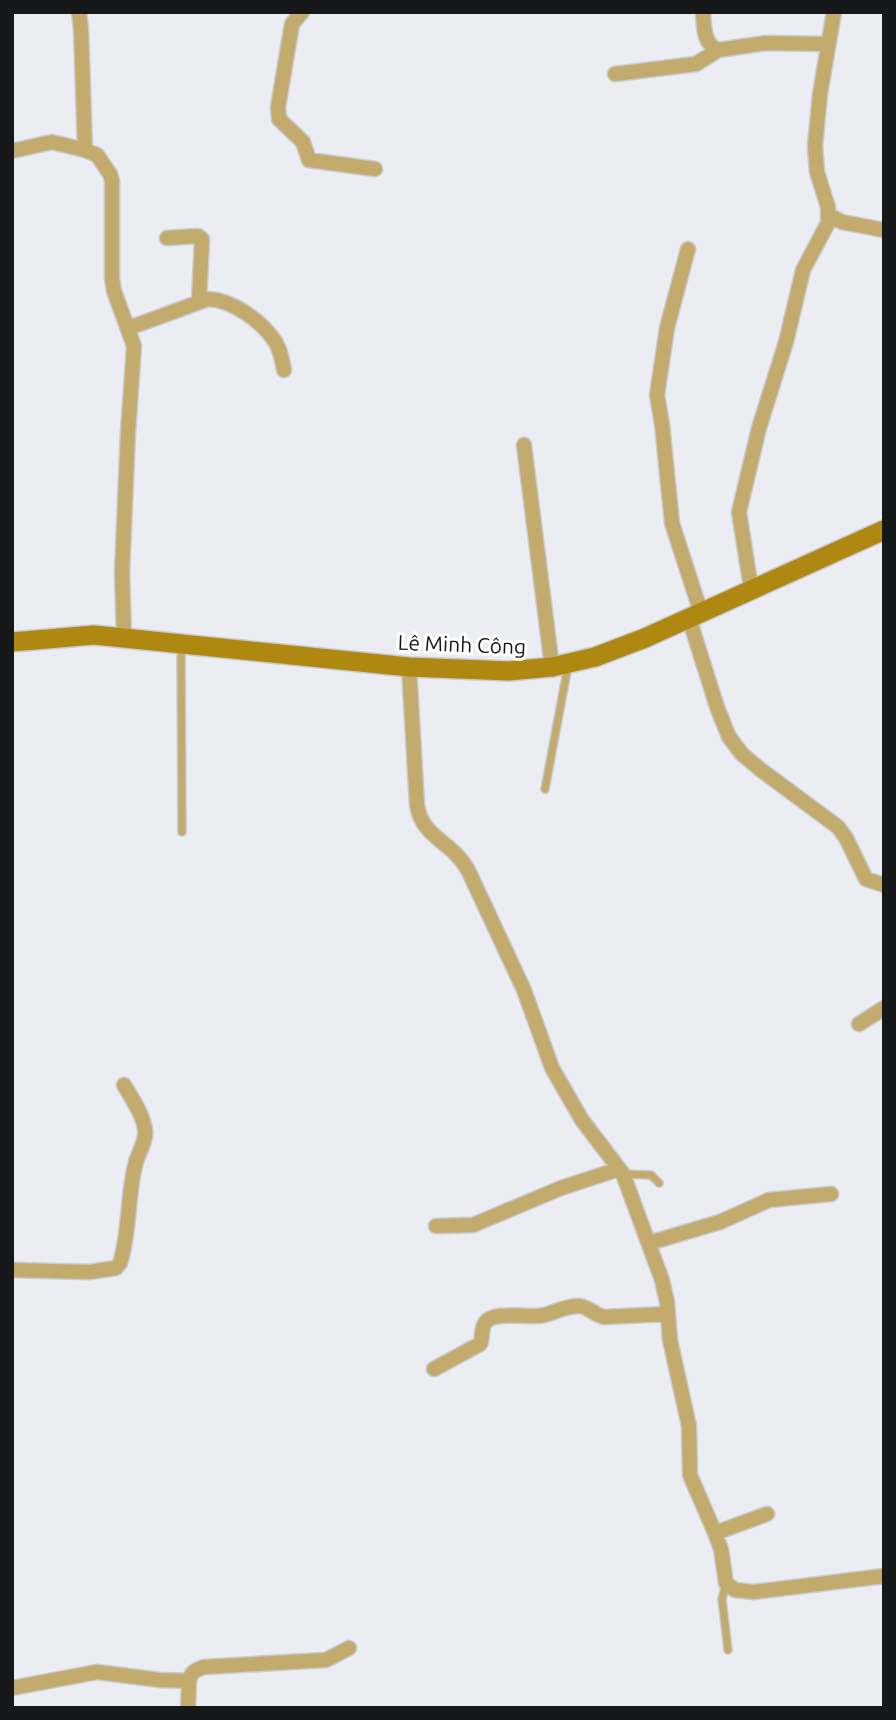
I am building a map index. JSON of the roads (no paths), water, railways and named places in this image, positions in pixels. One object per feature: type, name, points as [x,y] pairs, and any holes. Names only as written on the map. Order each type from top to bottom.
[{"type":"main road","name":"Lê Minh Công","points":[[12,642],[66,636],[124,637],[409,667],[486,671],[560,666],[645,638],[884,530]]},
{"type":"street","points":[[79,12],[85,150]]},
{"type":"street","points":[[302,12],[292,24],[278,107],[279,119],[303,142],[309,160],[374,169]]},
{"type":"street","points":[[703,12],[707,41],[718,50]]},
{"type":"street","points":[[751,588],[739,512],[759,428],[786,342],[803,270],[828,223],[829,215],[817,172],[815,146],[827,44],[834,12]]},
{"type":"street","points":[[615,74],[696,64],[718,50],[766,43],[827,44]]},
{"type":"street","points":[[12,151],[52,142],[97,155],[110,174],[112,278],[114,291],[129,328],[135,357],[128,432],[122,600],[124,637]]},
{"type":"street","points":[[829,215],[842,222],[884,230]]},
{"type":"street","points":[[167,238],[198,236],[202,239],[199,302]]},
{"type":"street","points":[[688,249],[667,328],[657,395],[672,523],[717,707],[729,737],[742,754],[832,820],[846,838],[866,879],[884,885]]},
{"type":"street","points":[[129,328],[208,299],[219,299],[240,308],[276,343],[281,352],[284,370]]},
{"type":"street","points":[[524,446],[560,666]]},
{"type":"street","points":[[409,667],[417,805],[422,822],[462,859],[524,990],[552,1068],[582,1120],[621,1172],[662,1280],[672,1353],[689,1426],[690,1475],[721,1549],[726,1583],[736,1590],[754,1592],[884,1576]]},
{"type":"street","points":[[859,1024],[884,1007]]},
{"type":"street","points":[[12,1270],[89,1272],[116,1268],[120,1263],[133,1172],[146,1133],[144,1121],[124,1085]]},
{"type":"street","points":[[436,1226],[473,1225],[561,1188],[621,1172]]},
{"type":"street","points":[[649,1243],[720,1222],[769,1200],[831,1194]]},
{"type":"street","points":[[434,1369],[480,1344],[484,1323],[490,1318],[542,1316],[560,1308],[580,1307],[589,1309],[596,1316],[604,1317],[667,1314]]},
{"type":"street","points":[[715,1533],[767,1514]]},
{"type":"street","points":[[188,1708],[189,1681],[195,1670],[204,1667],[326,1660],[349,1648]]},
{"type":"street","points":[[12,1688],[97,1672],[142,1679],[189,1681]]},
{"type":"lane","points":[[181,643],[182,832]]},
{"type":"lane","points":[[545,789],[560,666]]},
{"type":"lane","points":[[621,1172],[651,1175],[659,1183]]},
{"type":"lane","points":[[726,1583],[722,1599],[728,1650]]}]
